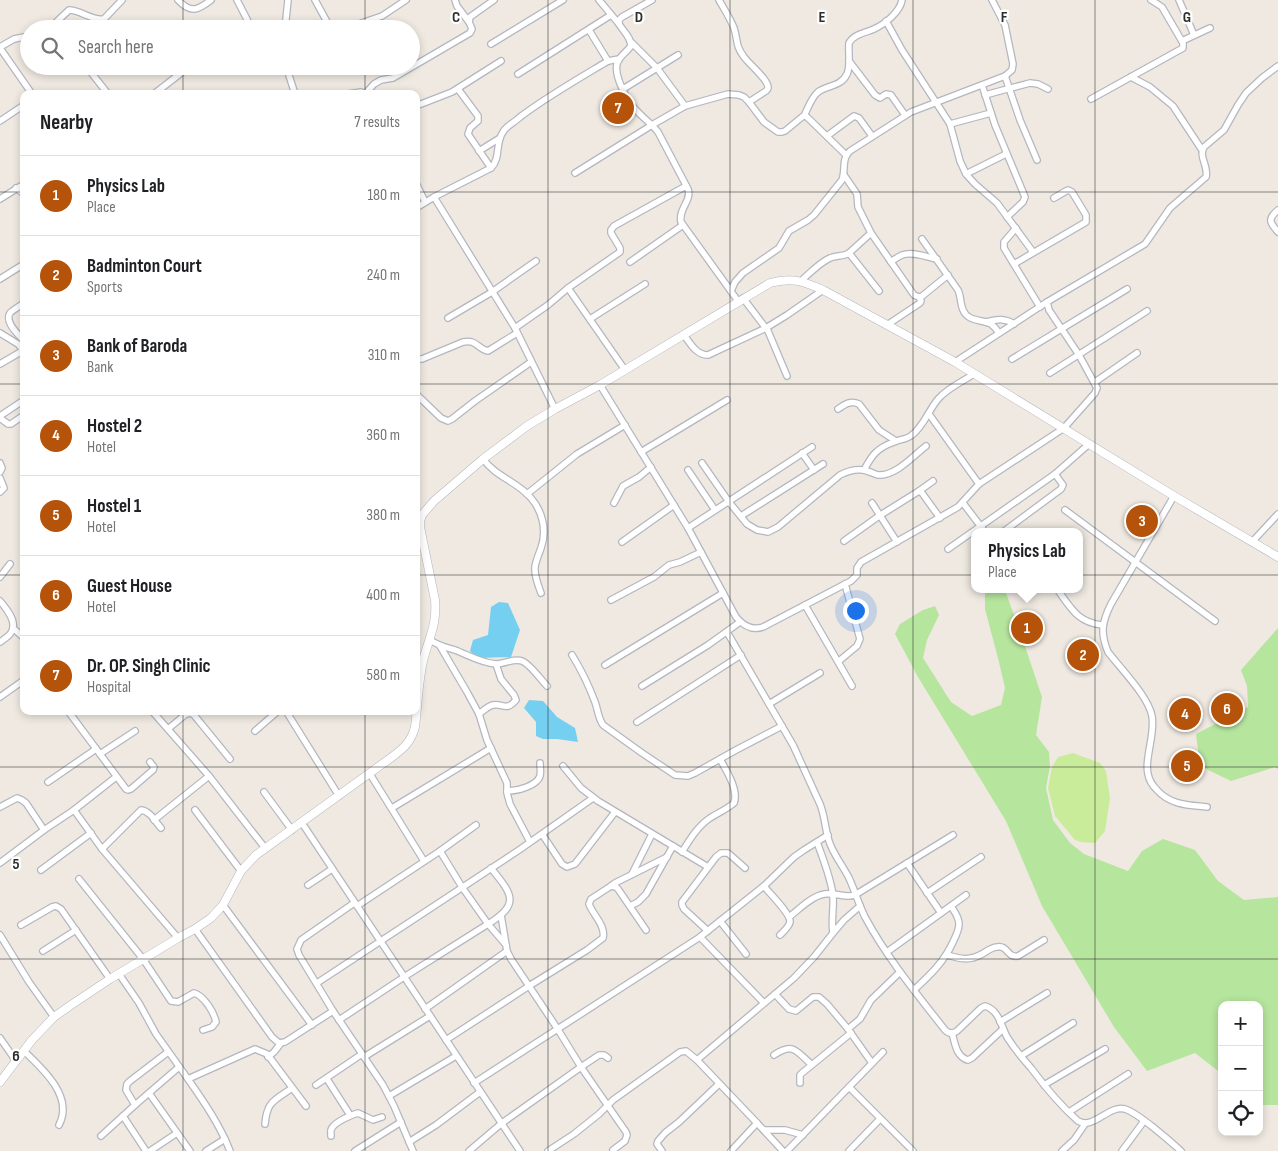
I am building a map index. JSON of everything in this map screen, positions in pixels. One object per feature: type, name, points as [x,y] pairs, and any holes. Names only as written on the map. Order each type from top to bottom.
[{"type":"street","points":[[57,20],[69,10],[98,20],[104,19],[122,0]]},
{"type":"street","points":[[177,1],[190,9],[196,10],[211,0]]},
{"type":"street","points":[[236,0],[248,20]]},
{"type":"street","points":[[287,20],[288,0]]},
{"type":"street","points":[[315,0],[326,20]]},
{"type":"street","points":[[370,20],[382,16],[406,0]]},
{"type":"street","points":[[420,62],[470,33],[472,29],[469,22],[457,6],[455,0]]},
{"type":"street","points":[[469,22],[472,15],[494,0]]},
{"type":"street","points":[[492,44],[563,0]]},
{"type":"street","points":[[600,0],[631,42],[657,68],[685,106]]},
{"type":"street","points":[[619,24],[622,18],[652,0]]},
{"type":"street","points":[[719,0],[735,32],[736,42],[740,51],[768,86],[766,91],[749,102]]},
{"type":"street","points":[[575,172],[685,106],[728,94],[739,95],[749,102],[764,122],[778,132],[782,132],[804,116],[818,92],[836,85],[844,79],[848,72],[850,40],[856,35],[878,27],[886,21],[898,9],[902,0]]},
{"type":"street","points":[[731,291],[735,282],[743,274],[779,248],[789,231],[814,215],[842,180],[846,154],[905,115],[1005,76],[1012,70],[1013,64],[1005,25],[992,0]]},
{"type":"street","points":[[1092,99],[1181,50],[1184,46],[1162,7],[1151,0]]},
{"type":"street","points":[[1179,0],[1194,35]]},
{"type":"street","points":[[518,74],[611,15]]},
{"type":"street","points":[[886,21],[902,50],[950,124],[960,161],[966,174],[997,203],[1033,252]]},
{"type":"street","points":[[1182,41],[1210,28]]},
{"type":"street","points":[[589,30],[608,61]]},
{"type":"street","points":[[20,38],[14,39],[0,48],[2,57],[29,90]]},
{"type":"street","points":[[631,42],[629,49],[619,59],[617,76],[634,109],[658,132],[686,186],[689,194],[680,217],[683,225],[731,291],[766,328],[787,376]]},
{"type":"street","points":[[623,89],[678,55]]},
{"type":"street","points":[[420,205],[491,168],[497,159],[500,138],[504,130],[541,101],[608,61],[619,59]]},
{"type":"street","points":[[420,104],[458,89],[501,61]]},
{"type":"street","points":[[849,61],[875,96],[880,98],[890,94],[905,115]]},
{"type":"street","points":[[1202,150],[1224,130],[1246,94],[1262,78],[1278,66]]},
{"type":"street","points":[[93,75],[105,90]]},
{"type":"street","points":[[159,90],[178,75]]},
{"type":"street","points":[[288,75],[294,90]]},
{"type":"street","points":[[368,90],[378,81],[398,75]]},
{"type":"street","points":[[1005,76],[1036,160]]},
{"type":"street","points":[[955,362],[1047,302],[1147,242],[1170,208],[1206,177],[1207,170],[1202,157],[1202,150],[1173,106],[1150,87],[1131,77]]},
{"type":"street","points":[[985,95],[1034,83],[1048,89]]},
{"type":"street","points":[[982,84],[1006,154],[1025,200],[1007,216]]},
{"type":"street","points":[[458,89],[478,116],[478,122],[470,128],[468,134],[491,168]]},
{"type":"street","points":[[0,122],[20,108]]},
{"type":"street","points":[[950,124],[991,113]]},
{"type":"street","points":[[804,116],[846,154]]},
{"type":"street","points":[[827,136],[854,116],[859,118],[872,136]]},
{"type":"street","points":[[479,151],[500,138]]},
{"type":"street","points":[[966,174],[1006,154]]},
{"type":"street","points":[[844,175],[857,194],[858,207],[871,232],[914,295],[921,302],[887,325]]},
{"type":"street","points":[[0,198],[20,186]]},
{"type":"street","points":[[420,359],[470,341],[483,350],[488,351],[516,331],[568,288],[620,252],[620,248],[611,233],[614,226],[686,186]]},
{"type":"street","points":[[16,188],[20,191]]},
{"type":"street","points":[[420,191],[425,202]]},
{"type":"street","points":[[1014,264],[1087,220],[1074,194],[1070,191],[1066,191],[1054,198]]},
{"type":"street","points":[[434,197],[516,331],[555,409]]},
{"type":"street","points":[[1278,210],[1273,214],[1270,221],[1278,232]]},
{"type":"street","points":[[630,262],[683,225]]},
{"type":"street","points":[[1016,228],[1003,245],[1040,307]]},
{"type":"street","points":[[801,281],[828,259],[836,256],[845,256],[871,232]]},
{"type":"street","points":[[922,239],[960,294],[962,306],[966,314],[974,320],[986,322],[994,326],[999,333]]},
{"type":"street","points":[[849,253],[879,291]]},
{"type":"street","points":[[891,262],[901,255],[907,254],[937,260]]},
{"type":"street","points":[[448,318],[492,292],[536,261]]},
{"type":"street","points":[[0,279],[20,266]]},
{"type":"street","points":[[919,298],[948,275]]},
{"type":"street","points":[[420,514],[483,459],[526,426],[600,385],[770,283],[781,280],[801,281],[823,290],[955,362],[1174,496],[1278,557]]},
{"type":"street","points":[[590,319],[645,284]]},
{"type":"street","points":[[568,288],[625,370]]},
{"type":"street","points":[[1012,359],[1127,289]]},
{"type":"street","points":[[684,335],[699,353],[708,355],[766,328],[823,290]]},
{"type":"street","points":[[600,385],[688,528],[736,617],[740,622],[752,629],[758,629],[846,584],[857,575],[858,565],[861,562],[958,507],[979,484],[1064,428],[1097,391],[1098,388],[1095,382],[1079,355],[1047,308],[1047,302]]},
{"type":"street","points":[[20,306],[11,312],[9,316],[10,323],[20,336]]},
{"type":"street","points":[[1050,373],[1147,311]]},
{"type":"street","points":[[986,322],[1001,319],[1008,320],[1014,324]]},
{"type":"street","points":[[0,333],[20,346]]},
{"type":"street","points":[[0,364],[20,353]]},
{"type":"street","points":[[1095,382],[1137,353]]},
{"type":"street","points":[[420,398],[441,418],[448,421],[531,362]]},
{"type":"street","points":[[864,470],[874,453],[896,441],[913,435],[940,397],[974,374]]},
{"type":"street","points":[[642,452],[726,400]]},
{"type":"street","points":[[838,409],[847,403],[856,402],[860,404],[879,430],[896,441]]},
{"type":"street","points":[[20,403],[0,417],[8,424],[20,418]]},
{"type":"street","points":[[929,414],[979,484]]},
{"type":"street","points":[[527,494],[577,454],[625,425]]},
{"type":"street","points":[[984,528],[1055,474],[1089,444]]},
{"type":"street","points":[[702,463],[747,524],[757,530],[768,532],[778,528],[840,475],[850,470],[864,470],[879,475],[891,472],[926,446]]},
{"type":"street","points":[[688,528],[812,447]]},
{"type":"street","points":[[802,453],[814,470]]},
{"type":"street","points":[[483,459],[499,475],[527,494],[535,504],[544,525],[544,539],[535,568],[541,593]]},
{"type":"street","points":[[0,463],[2,468],[0,472]]},
{"type":"street","points":[[741,516],[823,464]]},
{"type":"street","points":[[614,503],[623,486],[639,477],[651,467]]},
{"type":"street","points":[[688,470],[715,510]]},
{"type":"street","points":[[1008,528],[1061,489],[1063,485],[1055,474]]},
{"type":"street","points":[[0,478],[4,488],[0,492]]},
{"type":"street","points":[[844,541],[933,481]]},
{"type":"street","points":[[919,491],[940,518]]},
{"type":"street","points":[[1174,496],[1111,604],[1102,624],[1108,652],[1144,697],[1152,716],[1147,766],[1148,775],[1153,785],[1160,794],[1169,800],[1180,804],[1207,807]]},
{"type":"street","points":[[872,503],[897,542]]},
{"type":"street","points":[[963,503],[982,528]]},
{"type":"street","points":[[622,542],[674,505]]},
{"type":"street","points":[[1065,510],[1215,621]]},
{"type":"street","points":[[1252,542],[1278,514]]},
{"type":"street","points":[[420,527],[436,600],[436,611],[430,640],[420,673]]},
{"type":"street","points":[[948,549],[971,536]]},
{"type":"street","points":[[611,600],[654,577],[669,564],[680,562],[701,552]]},
{"type":"street","points":[[0,577],[10,564]]},
{"type":"street","points":[[839,661],[857,646],[860,639],[846,584]]},
{"type":"street","points":[[605,665],[723,593]]},
{"type":"street","points":[[1060,593],[1084,621],[1102,624]]},
{"type":"street","points":[[0,601],[13,622],[12,632],[0,642]]},
{"type":"street","points":[[805,605],[852,686]]},
{"type":"street","points":[[642,686],[740,622]]},
{"type":"street","points":[[13,628],[20,634]]},
{"type":"street","points":[[727,632],[793,745],[824,813],[832,849],[848,877],[860,906],[874,932],[900,972],[945,1030],[952,1033],[957,1031],[981,1008],[985,1006],[992,1010],[996,1014],[1002,1029],[1044,1085],[1078,1121],[1086,1124]]},
{"type":"street","points":[[430,640],[440,646],[475,659],[496,664],[521,660],[547,686]]},
{"type":"street","points":[[440,646],[479,714],[483,730],[507,783],[510,804],[530,842]]},
{"type":"street","points":[[572,655],[587,681],[603,725],[612,733],[675,774],[688,776],[782,726]]},
{"type":"street","points":[[637,722],[741,655]]},
{"type":"street","points":[[479,714],[493,705],[506,706],[516,700],[502,679],[496,664]]},
{"type":"street","points":[[769,704],[820,673]]},
{"type":"street","points":[[0,697],[20,683]]},
{"type":"street","points":[[71,715],[126,789],[131,789],[153,770],[154,768],[150,762]]},
{"type":"street","points":[[155,715],[208,776],[265,848]]},
{"type":"street","points":[[168,730],[185,715]]},
{"type":"street","points":[[193,715],[230,759]]},
{"type":"street","points":[[255,731],[273,715]]},
{"type":"street","points":[[288,715],[339,796]]},
{"type":"street","points":[[0,1082],[54,1017],[110,979],[212,918],[223,905],[241,871],[265,848],[402,750],[413,735],[416,715]]},
{"type":"street","points":[[48,782],[135,731]]},
{"type":"street","points":[[392,808],[491,748]]},
{"type":"street","points":[[682,852],[701,825],[734,803],[736,799],[720,759]]},
{"type":"street","points":[[507,791],[520,790],[537,781],[540,774],[540,764]]},
{"type":"street","points":[[563,766],[575,782],[593,798],[708,867]]},
{"type":"street","points":[[370,774],[424,861]]},
{"type":"street","points":[[154,820],[208,776]]},
{"type":"street","points":[[0,863],[116,777]]},
{"type":"street","points":[[264,792],[292,830]]},
{"type":"street","points":[[0,807],[17,798],[22,800],[44,830]]},
{"type":"street","points":[[317,983],[542,834],[593,798]]},
{"type":"street","points":[[74,810],[102,849],[178,938]]},
{"type":"street","points":[[102,849],[141,810],[148,812],[161,828]]},
{"type":"street","points":[[195,810],[241,871]]},
{"type":"street","points":[[542,834],[562,864],[567,868],[575,864],[615,812]]},
{"type":"street","points":[[302,823],[520,1151]]},
{"type":"street","points":[[413,1151],[390,1096],[333,1011],[299,955],[297,948],[302,940],[476,825]]},
{"type":"street","points":[[41,870],[91,833]]},
{"type":"street","points":[[632,874],[652,834]]},
{"type":"street","points":[[789,917],[815,897],[822,894],[855,895],[953,835]]},
{"type":"street","points":[[474,1083],[700,937],[764,886],[794,858],[828,836]]},
{"type":"street","points":[[817,842],[830,882],[833,933]]},
{"type":"street","points":[[630,906],[643,898],[673,846]]},
{"type":"street","points":[[440,850],[462,887],[506,948],[528,986],[628,1136],[625,1141],[613,1150]]},
{"type":"street","points":[[708,931],[684,909],[682,902],[718,854],[728,853],[744,868]]},
{"type":"street","points":[[927,893],[982,857]]},
{"type":"street","points":[[446,1040],[603,938],[604,932],[589,904],[591,899],[632,874],[666,858]]},
{"type":"street","points":[[907,863],[940,913]]},
{"type":"street","points":[[339,1020],[501,915],[509,906],[510,896],[491,868]]},
{"type":"street","points":[[308,885],[332,869]]},
{"type":"street","points":[[79,879],[143,959],[171,1001],[178,1002],[194,993],[202,998],[214,1015],[216,1022],[212,1027],[202,1030]]},
{"type":"street","points":[[611,886],[618,889],[646,930]]},
{"type":"street","points":[[764,886],[789,917],[790,923],[780,935]]},
{"type":"street","points":[[887,952],[966,896]]},
{"type":"street","points":[[223,905],[312,1025]]},
{"type":"street","points":[[21,926],[56,906],[61,909],[110,979]]},
{"type":"street","points":[[697,1060],[803,969],[844,920],[860,906]]},
{"type":"street","points":[[914,990],[934,971],[947,955],[957,935],[959,923],[951,906]]},
{"type":"street","points":[[501,915],[506,948]]},
{"type":"street","points":[[720,921],[746,954]]},
{"type":"street","points":[[195,929],[272,1037],[281,1043]]},
{"type":"street","points":[[43,952],[76,930]]},
{"type":"street","points":[[0,935],[29,982],[54,1017]]},
{"type":"street","points":[[700,937],[764,1003]]},
{"type":"street","points":[[947,955],[965,959],[972,958],[992,948],[999,947],[1005,949],[1014,957],[1044,940]]},
{"type":"street","points":[[425,1009],[506,948]]},
{"type":"street","points":[[800,1083],[800,1075],[850,1031],[860,1019],[871,1000],[900,972]]},
{"type":"street","points":[[119,974],[178,1067],[204,1100],[230,1151]]},
{"type":"street","points":[[1000,1022],[1047,993]]},
{"type":"street","points":[[775,994],[789,1009],[796,1011],[813,997],[819,997],[850,1031],[872,1063]]},
{"type":"street","points":[[268,1056],[281,1043],[333,1011]]},
{"type":"street","points":[[316,1086],[430,1016]]},
{"type":"street","points":[[1021,1056],[1073,1023]]},
{"type":"street","points":[[952,1033],[960,1056],[968,1060],[1002,1029]]},
{"type":"street","points":[[0,1038],[16,1061]]},
{"type":"street","points":[[188,1080],[256,1048],[268,1056],[306,1106]]},
{"type":"street","points":[[774,1055],[786,1048],[793,1049],[811,1064]]},
{"type":"street","points":[[1044,1085],[1105,1048]]},
{"type":"street","points":[[24,1051],[48,1076],[61,1098],[64,1105],[63,1114],[58,1126]]},
{"type":"street","points":[[548,1151],[574,1134],[599,1114],[608,1104],[680,1052],[686,1051],[697,1060],[783,1151],[803,1135],[883,1052]]},
{"type":"street","points":[[135,1105],[126,1090],[127,1084],[168,1052]]},
{"type":"street","points":[[469,1151],[502,1123],[581,1067],[599,1055],[604,1055],[608,1058]]},
{"type":"street","points":[[390,1096],[456,1056]]},
{"type":"street","points":[[101,1136],[178,1067]]},
{"type":"street","points":[[1069,1112],[1128,1074]]},
{"type":"street","points":[[327,1079],[350,1115]]},
{"type":"street","points":[[662,1151],[657,1144],[660,1138],[719,1084]]},
{"type":"street","points":[[266,1124],[266,1113],[269,1106],[292,1088]]},
{"type":"street","points":[[849,1088],[909,1150]]},
{"type":"street","points":[[409,1142],[436,1125],[480,1092]]},
{"type":"street","points":[[149,1093],[190,1151]]},
{"type":"street","points":[[1062,1151],[1074,1140],[1086,1124],[1121,1109],[1131,1112],[1144,1121],[1181,1151]]},
{"type":"street","points":[[331,1136],[330,1130],[332,1126],[350,1115],[361,1113],[373,1120],[382,1117]]},
{"type":"street","points":[[123,1116],[148,1151],[177,1133]]},
{"type":"street","points":[[849,1151],[880,1119]]},
{"type":"street","points":[[1122,1151],[1144,1121]]},
{"type":"street","points":[[356,1151],[401,1122]]},
{"type":"street","points":[[732,1151],[757,1123]]},
{"type":"street","points":[[764,1130],[785,1130],[803,1135]]},
{"type":"street","points":[[206,1151],[225,1139]]},
{"type":"green space","points":[[985,593],[1006,593],[1024,643],[1042,697],[1036,735],[1049,752],[1050,766],[1046,788],[1053,820],[1070,843],[1084,854],[1128,871],[1142,851],[1163,839],[1195,850],[1218,881],[1244,900],[1278,897],[1278,1105],[1263,1105],[1263,1001],[1218,1001],[1218,1071],[1195,1053],[1147,1071],[1114,1027],[1042,906],[1006,821],[918,677],[895,634],[900,624],[923,610],[935,606],[939,615],[927,640],[923,658],[951,702],[972,716],[1001,705],[1005,688],[985,609]]},
{"type":"green space","points":[[1278,628],[1278,769],[1275,767],[1231,781],[1200,766],[1196,734],[1248,707],[1247,686],[1241,670]]},
{"type":"green space","points":[[1085,639],[1096,663],[1082,669],[1071,647]]},
{"type":"green space","points":[[1073,753],[1100,763],[1106,771],[1110,798],[1105,831],[1095,843],[1075,840],[1055,816],[1048,788],[1052,767],[1058,757]]},
{"type":"water","points":[[499,602],[508,603],[520,630],[511,657],[477,658],[470,651],[473,640],[488,635],[491,607]]},
{"type":"water","points":[[529,700],[543,701],[557,717],[575,728],[578,742],[543,739],[536,736],[536,722],[524,708]]},
{"type":"place","name":"Dr. OP. Singh Clinic","points":[[618,108]]},
{"type":"place","name":"Bank of Baroda","points":[[1142,521]]},
{"type":"place","name":"Physics Lab","points":[[1027,628]]},
{"type":"place","name":"Badminton Court","points":[[1083,655]]},
{"type":"place","name":"Guest House","points":[[1227,709]]},
{"type":"place","name":"Hostel 2","points":[[1185,714]]},
{"type":"place","name":"Hostel 1","points":[[1187,766]]}]
